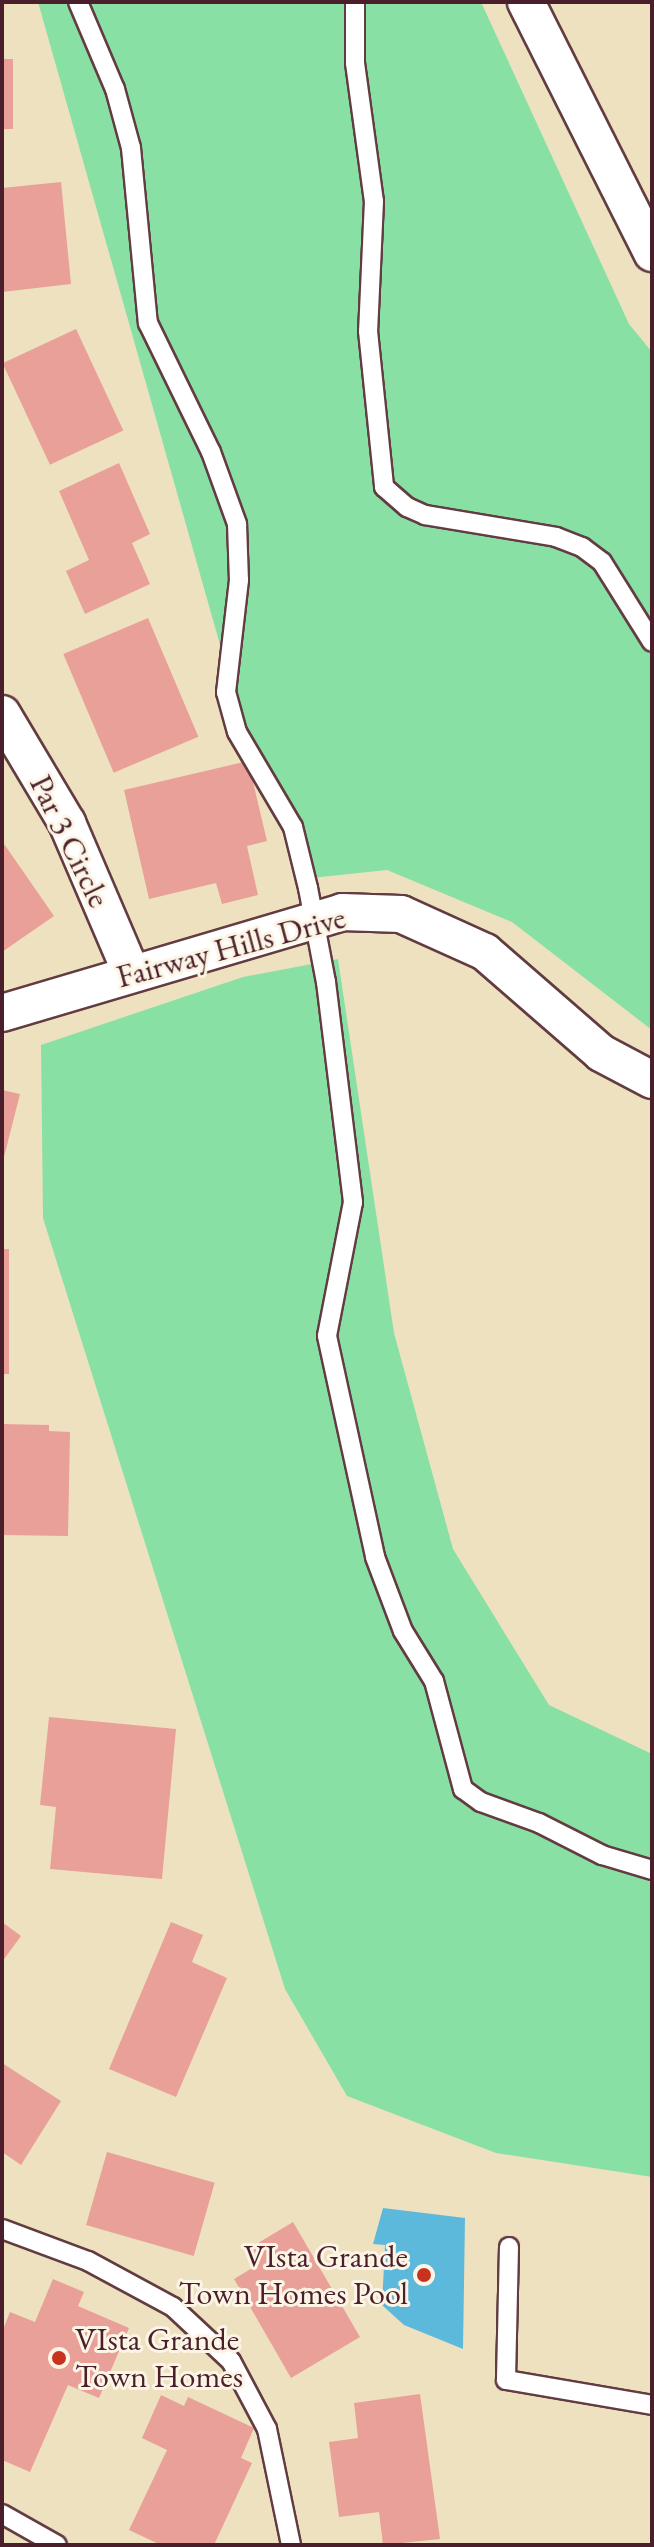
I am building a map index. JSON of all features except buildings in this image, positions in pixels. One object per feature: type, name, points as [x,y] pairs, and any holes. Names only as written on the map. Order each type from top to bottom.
[{"type":"street","points":[[526,2],[652,253]]},
{"type":"street","name":"Par 3 Circle","points":[[2,714],[67,823],[131,972]]},
{"type":"street","name":"Fairway Hills Drive","points":[[2,1013],[131,972],[342,912],[401,914],[485,952],[601,1053],[652,1080]]},
{"type":"lane","points":[[78,2],[115,89],[131,148],[148,323],[211,452],[237,524],[239,580],[226,692],[237,732],[293,827],[314,920],[353,1202],[327,1336],[375,1557],[403,1631],[434,1681],[463,1789],[481,1802],[602,1855],[652,1870]]},
{"type":"lane","points":[[355,2],[355,63],[374,201],[368,331],[384,487],[407,507],[425,515],[556,537],[582,547],[602,562],[652,642]]},
{"type":"lane","points":[[2,2229],[88,2261],[173,2307],[231,2361],[267,2429],[291,2545]]},
{"type":"lane","points":[[509,2247],[506,2380],[652,2405]]},
{"type":"lane","points":[[2,2514],[57,2545]]},
{"type":"green space","points":[[38,2],[481,2],[629,324],[652,352],[652,1030],[512,922],[387,870],[311,878],[245,733]]},
{"type":"green space","points":[[338,959],[394,1333],[453,1549],[549,1705],[652,1754],[652,2177],[496,2153],[347,2096],[285,1989],[43,1218],[41,1045],[243,977]]},
{"type":"water","name":"VIsta Grande Town Homes Pool","points":[[383,2208],[465,2218],[463,2349],[404,2325],[382,2305],[385,2245],[373,2244]]},
{"type":"place","name":"VIsta Grande Town Homes Pool","points":[[424,2275]]},
{"type":"place","name":"VIsta Grande Town Homes","points":[[59,2358]]}]
